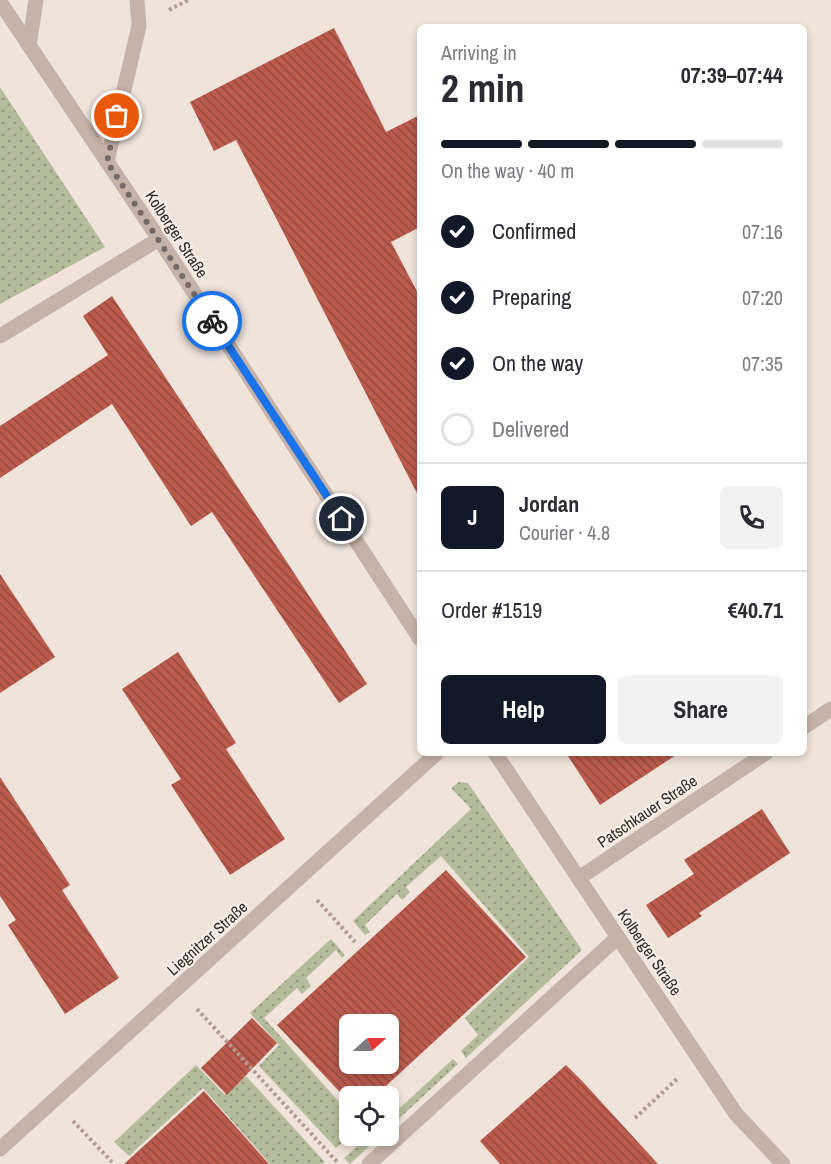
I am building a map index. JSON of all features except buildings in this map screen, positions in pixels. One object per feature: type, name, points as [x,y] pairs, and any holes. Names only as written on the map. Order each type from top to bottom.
[{"type":"street","points":[[29,46],[36,0]]},
{"type":"street","points":[[107,162],[139,26],[137,0]]},
{"type":"street","name":"Kolberger Straße","points":[[0,2],[159,239],[417,634]]},
{"type":"street","points":[[0,336],[159,239]]},
{"type":"street","points":[[807,725],[831,709]]},
{"type":"street","name":"Liegnitzer Straße","points":[[0,1149],[435,756]]},
{"type":"street","name":"Kolberger Straße","points":[[497,756],[736,1114],[783,1164]]},
{"type":"street","name":"Patschkauer Straße","points":[[579,878],[762,756]]},
{"type":"street","points":[[369,1164],[618,937]]},
{"type":"path","points":[[298,880],[355,942]]},
{"type":"path","points":[[178,988],[339,1164]]},
{"type":"path","points":[[635,1118],[699,1058]]},
{"type":"path","points":[[54,1100],[112,1162]]},
{"type":"green space","points":[[0,87],[105,247],[0,304]]},
{"type":"green space","points":[[459,782],[468,783],[582,950],[466,1058],[461,1051],[478,1035],[465,1018],[529,957],[441,856],[406,887],[410,892],[402,900],[397,894],[365,925],[370,932],[365,935],[353,921],[471,809],[451,788]]},
{"type":"green space","points":[[331,939],[345,955],[342,958],[336,950],[306,978],[311,986],[302,994],[297,988],[264,1018],[339,1102],[339,1145],[336,1148],[259,1066],[279,1045],[250,1013]]},
{"type":"green space","points":[[453,1059],[458,1064],[399,1119],[399,1109]]},
{"type":"green space","points":[[196,1065],[224,1094],[246,1076],[325,1162],[322,1164],[270,1164],[203,1088],[129,1156],[114,1142]]},
{"type":"green space","points":[[358,1146],[369,1146],[350,1164],[344,1158]]},
{"type":"way so far","points":[[117,116],[107,162],[212,321]]},
{"type":"route","points":[[212,321],[342,519]]}]
